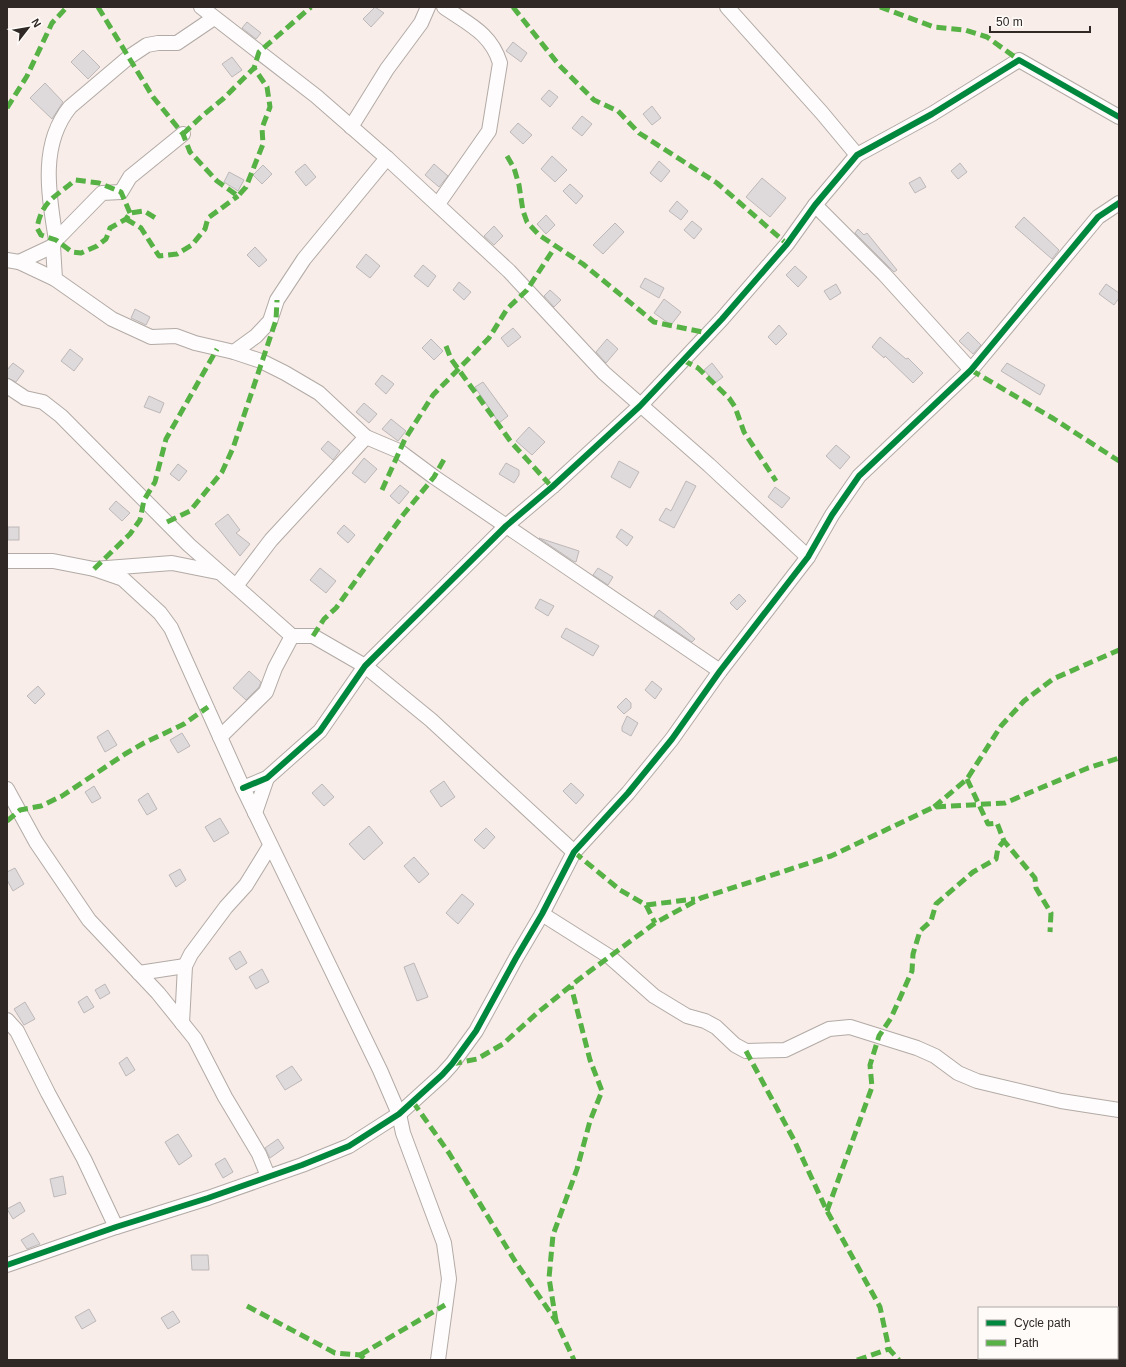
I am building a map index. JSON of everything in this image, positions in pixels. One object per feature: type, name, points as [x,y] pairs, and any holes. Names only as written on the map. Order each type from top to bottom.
[{"type":"street","points":[[201,7],[316,96],[438,204],[509,271],[604,373],[709,465],[808,557]]},
{"type":"street","points":[[351,127],[387,69],[421,23],[428,7]]},
{"type":"street","points":[[438,204],[489,131],[500,63],[498,55],[488,38],[444,7]]},
{"type":"street","points":[[727,7],[822,113],[857,155]]},
{"type":"street","points":[[55,279],[55,243],[48,168],[50,153],[64,114],[70,107],[129,57],[146,45],[153,43],[177,43],[214,18]]},
{"type":"street","points":[[243,788],[267,778],[320,731],[365,666],[506,526],[552,487],[640,406],[722,319],[787,244],[815,205],[857,155],[932,114],[1019,60],[1119,117]]},
{"type":"street","points":[[13,261],[55,243],[102,193],[121,192],[130,177],[183,134]]},
{"type":"street","points":[[234,352],[256,336],[270,321],[277,300],[304,258],[386,158]]},
{"type":"street","points":[[7,1265],[116,1227],[208,1198],[302,1165],[348,1146],[399,1114],[442,1075],[463,1051],[476,1031],[542,914],[574,852],[628,793],[672,739],[720,671],[808,557],[832,515],[859,476],[971,370],[1098,217],[1119,203]]},
{"type":"street","points":[[815,205],[884,274],[971,370]]},
{"type":"street","points":[[13,261],[55,279],[112,319],[151,337],[176,336],[195,343],[234,352],[273,367],[319,393],[366,437],[399,451],[506,526],[720,671]]},
{"type":"street","points":[[7,386],[25,398],[43,402],[61,416],[109,466],[218,572],[292,636],[313,636],[365,666],[431,720],[574,852]]},
{"type":"street","points":[[236,586],[271,540],[366,437]]},
{"type":"street","points":[[7,561],[53,561],[94,569],[123,579],[160,613],[172,628],[270,846],[380,1070],[399,1114],[410,1154],[444,1243],[448,1279],[438,1360]]},
{"type":"street","points":[[94,569],[172,563],[218,572]]},
{"type":"street","points":[[220,737],[266,692],[275,668],[292,636]]},
{"type":"street","points":[[255,813],[267,778]]},
{"type":"street","points":[[7,789],[36,842],[90,920],[139,973],[182,1023],[203,1052],[225,1097],[259,1154],[268,1176]]},
{"type":"street","points":[[182,1023],[185,966],[191,954],[226,907],[246,885],[270,846]]},
{"type":"street","points":[[542,914],[610,957],[654,996],[687,1016],[705,1021],[716,1027],[735,1045],[746,1051],[785,1050],[828,1029],[850,1027],[917,1048],[935,1056],[958,1072],[977,1081],[1061,1101],[1119,1110]]},
{"type":"street","points":[[139,973],[185,966]]},
{"type":"street","points":[[7,1020],[17,1031],[48,1093],[84,1159],[116,1227]]},
{"type":"building","points":[[375,7],[384,13],[371,27],[363,19]]},
{"type":"building","points":[[247,22],[261,33],[256,39],[242,28]]},
{"type":"building","points":[[513,42],[527,53],[521,62],[506,51]]},
{"type":"building","points":[[83,50],[100,67],[88,79],[71,62]]},
{"type":"building","points":[[232,57],[242,70],[232,77],[222,64]]},
{"type":"building","points":[[45,83],[63,102],[52,119],[30,98]]},
{"type":"building","points":[[549,90],[558,97],[550,107],[541,99]]},
{"type":"building","points":[[652,106],[661,118],[652,125],[643,114]]},
{"type":"building","points":[[582,116],[592,124],[582,136],[572,128]]},
{"type":"building","points":[[518,123],[532,135],[523,144],[510,132]]},
{"type":"building","points":[[552,156],[567,170],[555,182],[541,169]]},
{"type":"building","points":[[659,161],[670,171],[661,182],[650,173]]},
{"type":"building","points":[[960,163],[967,172],[958,179],[951,171]]},
{"type":"building","points":[[305,164],[316,177],[306,186],[295,172]]},
{"type":"building","points":[[434,164],[448,176],[439,187],[425,175]]},
{"type":"building","points":[[263,165],[272,174],[262,184],[253,175]]},
{"type":"building","points":[[229,172],[244,180],[238,191],[224,182]]},
{"type":"building","points":[[920,177],[926,187],[915,193],[909,183]]},
{"type":"building","points":[[762,178],[786,198],[770,217],[746,197]]},
{"type":"building","points":[[570,184],[583,196],[576,204],[563,191]]},
{"type":"building","points":[[677,201],[688,211],[681,220],[669,211]]},
{"type":"building","points":[[546,215],[555,225],[546,234],[537,224]]},
{"type":"building","points":[[1024,217],[1059,250],[1052,259],[1015,227]]},
{"type":"building","points":[[692,221],[702,229],[694,239],[684,230]]},
{"type":"building","points":[[615,223],[624,232],[603,254],[593,245]]},
{"type":"building","points":[[494,226],[503,236],[494,245],[484,236]]},
{"type":"building","points":[[858,229],[864,235],[867,233],[897,270],[894,272],[855,233]]},
{"type":"building","points":[[255,247],[267,260],[259,267],[247,255]]},
{"type":"building","points":[[366,254],[380,266],[370,278],[356,267]]},
{"type":"building","points":[[423,265],[436,276],[428,287],[414,276]]},
{"type":"building","points":[[795,266],[807,277],[798,287],[786,275]]},
{"type":"building","points":[[645,278],[664,288],[659,298],[640,287]]},
{"type":"building","points":[[459,282],[471,292],[464,300],[453,290]]},
{"type":"building","points":[[836,284],[841,293],[830,300],[824,291]]},
{"type":"building","points":[[1106,284],[1119,293],[1119,298],[1114,305],[1099,294]]},
{"type":"building","points":[[550,290],[561,300],[554,307],[544,296]]},
{"type":"building","points":[[664,299],[681,312],[671,325],[654,313]]},
{"type":"building","points":[[135,309],[150,317],[146,325],[131,318]]},
{"type":"building","points":[[779,325],[787,334],[776,345],[768,337]]},
{"type":"building","points":[[513,328],[521,337],[508,347],[501,338]]},
{"type":"building","points":[[968,332],[981,345],[973,354],[959,341]]},
{"type":"building","points":[[880,337],[906,359],[908,358],[923,373],[913,383],[885,356],[884,358],[872,347]]},
{"type":"building","points":[[431,339],[443,351],[434,360],[422,348]]},
{"type":"building","points":[[607,339],[618,349],[606,363],[596,352]]},
{"type":"building","points":[[70,349],[83,359],[74,371],[61,361]]},
{"type":"building","points":[[13,363],[24,371],[16,382],[7,378],[7,370]]},
{"type":"building","points":[[712,363],[723,377],[715,383],[704,370]]},
{"type":"building","points":[[1007,363],[1045,385],[1040,395],[1001,371]]},
{"type":"building","points":[[382,375],[394,384],[386,394],[375,384]]},
{"type":"building","points":[[483,382],[508,416],[499,423],[475,387]]},
{"type":"building","points":[[149,396],[164,403],[160,413],[144,407]]},
{"type":"building","points":[[364,403],[377,414],[369,423],[356,412]]},
{"type":"building","points":[[391,419],[406,431],[398,441],[382,429]]},
{"type":"building","points":[[529,427],[545,442],[532,455],[516,441]]},
{"type":"building","points":[[328,441],[340,451],[333,460],[321,449]]},
{"type":"building","points":[[836,445],[850,457],[840,469],[826,456]]},
{"type":"building","points":[[364,458],[377,469],[365,483],[352,473]]},
{"type":"building","points":[[619,461],[639,472],[630,488],[611,477]]},
{"type":"building","points":[[506,463],[519,470],[519,475],[514,483],[499,474]]},
{"type":"building","points":[[178,464],[187,471],[179,481],[170,474]]},
{"type":"building","points":[[686,481],[696,486],[674,528],[659,520],[666,508],[671,511]]},
{"type":"building","points":[[400,485],[409,492],[399,504],[390,496]]},
{"type":"building","points":[[775,487],[790,498],[782,508],[768,497]]},
{"type":"building","points":[[116,501],[130,513],[122,521],[109,509]]},
{"type":"building","points":[[228,514],[240,530],[236,533],[250,544],[240,556],[215,524]]},
{"type":"building","points":[[344,525],[355,535],[348,543],[337,533]]},
{"type":"building","points":[[8,527],[19,527],[19,540],[8,540]]},
{"type":"building","points":[[621,529],[633,537],[627,546],[616,537]]},
{"type":"building","points":[[539,538],[579,551],[576,562],[573,561]]},
{"type":"building","points":[[320,568],[336,581],[326,593],[310,580]]},
{"type":"building","points":[[598,568],[613,577],[608,585],[593,575]]},
{"type":"building","points":[[739,594],[746,601],[737,610],[730,603]]},
{"type":"building","points":[[540,599],[554,606],[548,616],[535,608]]},
{"type":"building","points":[[659,610],[695,639],[692,642],[654,616]]},
{"type":"building","points":[[566,628],[599,646],[593,656],[561,637]]},
{"type":"building","points":[[249,671],[261,682],[259,687],[246,700],[233,688]]},
{"type":"building","points":[[652,681],[662,689],[655,699],[645,690]]},
{"type":"building","points":[[38,686],[45,694],[35,704],[27,696]]},
{"type":"building","points":[[626,698],[631,703],[631,708],[624,714],[617,707]]},
{"type":"building","points":[[627,716],[638,723],[631,736],[622,731],[622,727]]},
{"type":"building","points":[[108,730],[117,745],[105,752],[97,737]]},
{"type":"building","points":[[182,733],[190,746],[178,753],[170,740]]},
{"type":"building","points":[[444,781],[455,797],[441,807],[430,791]]},
{"type":"building","points":[[571,783],[584,795],[576,804],[563,791]]},
{"type":"building","points":[[322,784],[334,797],[324,806],[312,793]]},
{"type":"building","points":[[94,786],[101,798],[92,803],[85,792]]},
{"type":"building","points":[[148,793],[157,809],[147,815],[138,800]]},
{"type":"building","points":[[220,818],[229,833],[214,842],[205,827]]},
{"type":"building","points":[[369,826],[383,843],[364,860],[349,844]]},
{"type":"building","points":[[486,828],[495,837],[484,849],[474,840]]},
{"type":"building","points":[[414,857],[429,874],[419,883],[404,866]]},
{"type":"building","points":[[15,868],[24,884],[13,891],[7,880],[7,872]]},
{"type":"building","points":[[180,869],[186,880],[176,887],[169,875]]},
{"type":"building","points":[[462,894],[474,904],[458,924],[446,913]]},
{"type":"building","points":[[240,951],[247,963],[236,970],[229,958]]},
{"type":"building","points":[[414,963],[428,997],[417,1001],[404,967]]},
{"type":"building","points":[[262,969],[269,982],[256,989],[249,977]]},
{"type":"building","points":[[105,984],[110,993],[100,999],[95,990]]},
{"type":"building","points":[[87,996],[94,1007],[84,1013],[78,1002]]},
{"type":"building","points":[[25,1002],[35,1019],[24,1025],[14,1009]]},
{"type":"building","points":[[127,1057],[135,1070],[126,1076],[119,1063]]},
{"type":"building","points":[[292,1066],[302,1080],[285,1090],[276,1076]]},
{"type":"building","points":[[178,1134],[192,1156],[179,1165],[165,1142]]},
{"type":"building","points":[[278,1139],[284,1148],[270,1158],[265,1148]]},
{"type":"building","points":[[225,1158],[233,1172],[223,1178],[215,1164]]},
{"type":"building","points":[[63,1176],[66,1194],[54,1197],[50,1179]]},
{"type":"building","points":[[20,1202],[25,1211],[13,1219],[7,1209]]},
{"type":"building","points":[[33,1233],[40,1244],[27,1249],[21,1240]]},
{"type":"building","points":[[191,1255],[208,1255],[209,1270],[192,1270]]},
{"type":"building","points":[[89,1309],[96,1321],[82,1329],[75,1317]]},
{"type":"building","points":[[173,1311],[180,1322],[168,1329],[161,1318]]},
{"type":"marked path","points":[[7,108],[27,76],[52,23],[67,7]]},
{"type":"marked path","points":[[98,7],[153,97],[183,134],[190,152],[217,181],[238,196],[246,187],[263,144],[262,128],[270,107],[267,87],[254,68]]},
{"type":"marked path","points":[[183,134],[224,98],[254,68],[259,52],[311,7]]},
{"type":"marked path","points":[[513,7],[559,65],[594,100],[618,111],[639,133],[717,183],[787,244]]},
{"type":"marked path","points":[[880,7],[934,27],[965,30],[987,37],[1019,60]]},
{"type":"marked path","points":[[507,156],[514,168],[519,185],[523,211],[527,222],[539,235],[583,264],[654,322],[707,333]]},
{"type":"marked path","points":[[130,213],[121,192],[99,183],[75,180],[46,205],[42,211],[37,228],[41,235],[56,240],[72,252],[81,253],[97,246],[106,239],[110,228],[126,219],[130,213],[144,211],[157,219]]},
{"type":"marked path","points":[[126,219],[141,228],[159,256],[177,254],[192,245],[205,229],[208,218],[238,196]]},
{"type":"marked path","points":[[382,490],[405,439],[433,395],[489,338],[507,309],[527,290],[555,247]]},
{"type":"marked path","points":[[167,522],[190,511],[222,472],[233,448],[276,320],[277,300]]},
{"type":"marked path","points":[[446,346],[451,359],[511,442],[552,487]]},
{"type":"marked path","points":[[94,569],[130,534],[140,520],[144,500],[155,482],[166,439],[217,349]]},
{"type":"marked path","points":[[683,360],[698,368],[729,398],[735,407],[744,432],[776,481]]},
{"type":"marked path","points":[[971,370],[1054,419],[1119,461]]},
{"type":"marked path","points":[[313,636],[324,619],[336,608],[403,515],[434,477],[446,456]]},
{"type":"marked path","points":[[934,807],[967,779],[1001,726],[1024,701],[1053,679],[1119,650]]},
{"type":"marked path","points":[[7,821],[20,810],[41,806],[62,796],[125,754],[184,724],[208,707]]},
{"type":"marked path","points":[[452,1064],[477,1059],[503,1044],[536,1014],[578,980],[655,923],[701,898],[831,856],[934,807],[1005,803],[1088,768],[1119,758]]},
{"type":"marked path","points":[[967,779],[988,824],[997,823],[1004,841],[1035,878],[1036,888],[1051,913],[1050,932]]},
{"type":"marked path","points":[[827,1211],[872,1087],[870,1065],[879,1036],[891,1018],[912,971],[913,954],[920,931],[931,921],[936,904],[973,872],[996,859],[998,848],[1004,841]]},
{"type":"marked path","points":[[574,852],[620,890],[646,905],[695,899]]},
{"type":"marked path","points":[[646,905],[655,923]]},
{"type":"marked path","points":[[556,1321],[549,1278],[553,1235],[577,1169],[590,1121],[602,1091],[590,1060],[571,986]]},
{"type":"marked path","points":[[746,1051],[794,1140],[827,1211],[880,1307],[889,1349],[899,1360]]},
{"type":"marked path","points":[[413,1102],[449,1153],[515,1261],[556,1321],[574,1360]]},
{"type":"marked path","points":[[360,1355],[445,1305]]},
{"type":"marked path","points":[[247,1306],[335,1353],[360,1355],[366,1360]]},
{"type":"marked path","points":[[857,1360],[889,1349]]},
{"type":"cycle path","points":[[243,788],[267,778],[320,731],[365,666],[506,526],[552,487],[640,406],[722,319],[787,244],[815,205],[857,155],[932,114],[1019,60],[1119,117]]},
{"type":"cycle path","points":[[7,1265],[116,1227],[208,1198],[302,1165],[349,1146],[399,1114],[442,1075],[476,1031],[542,914],[574,852],[628,793],[672,739],[720,671],[808,557],[832,515],[859,476],[971,370],[1098,217],[1119,203]]}]
